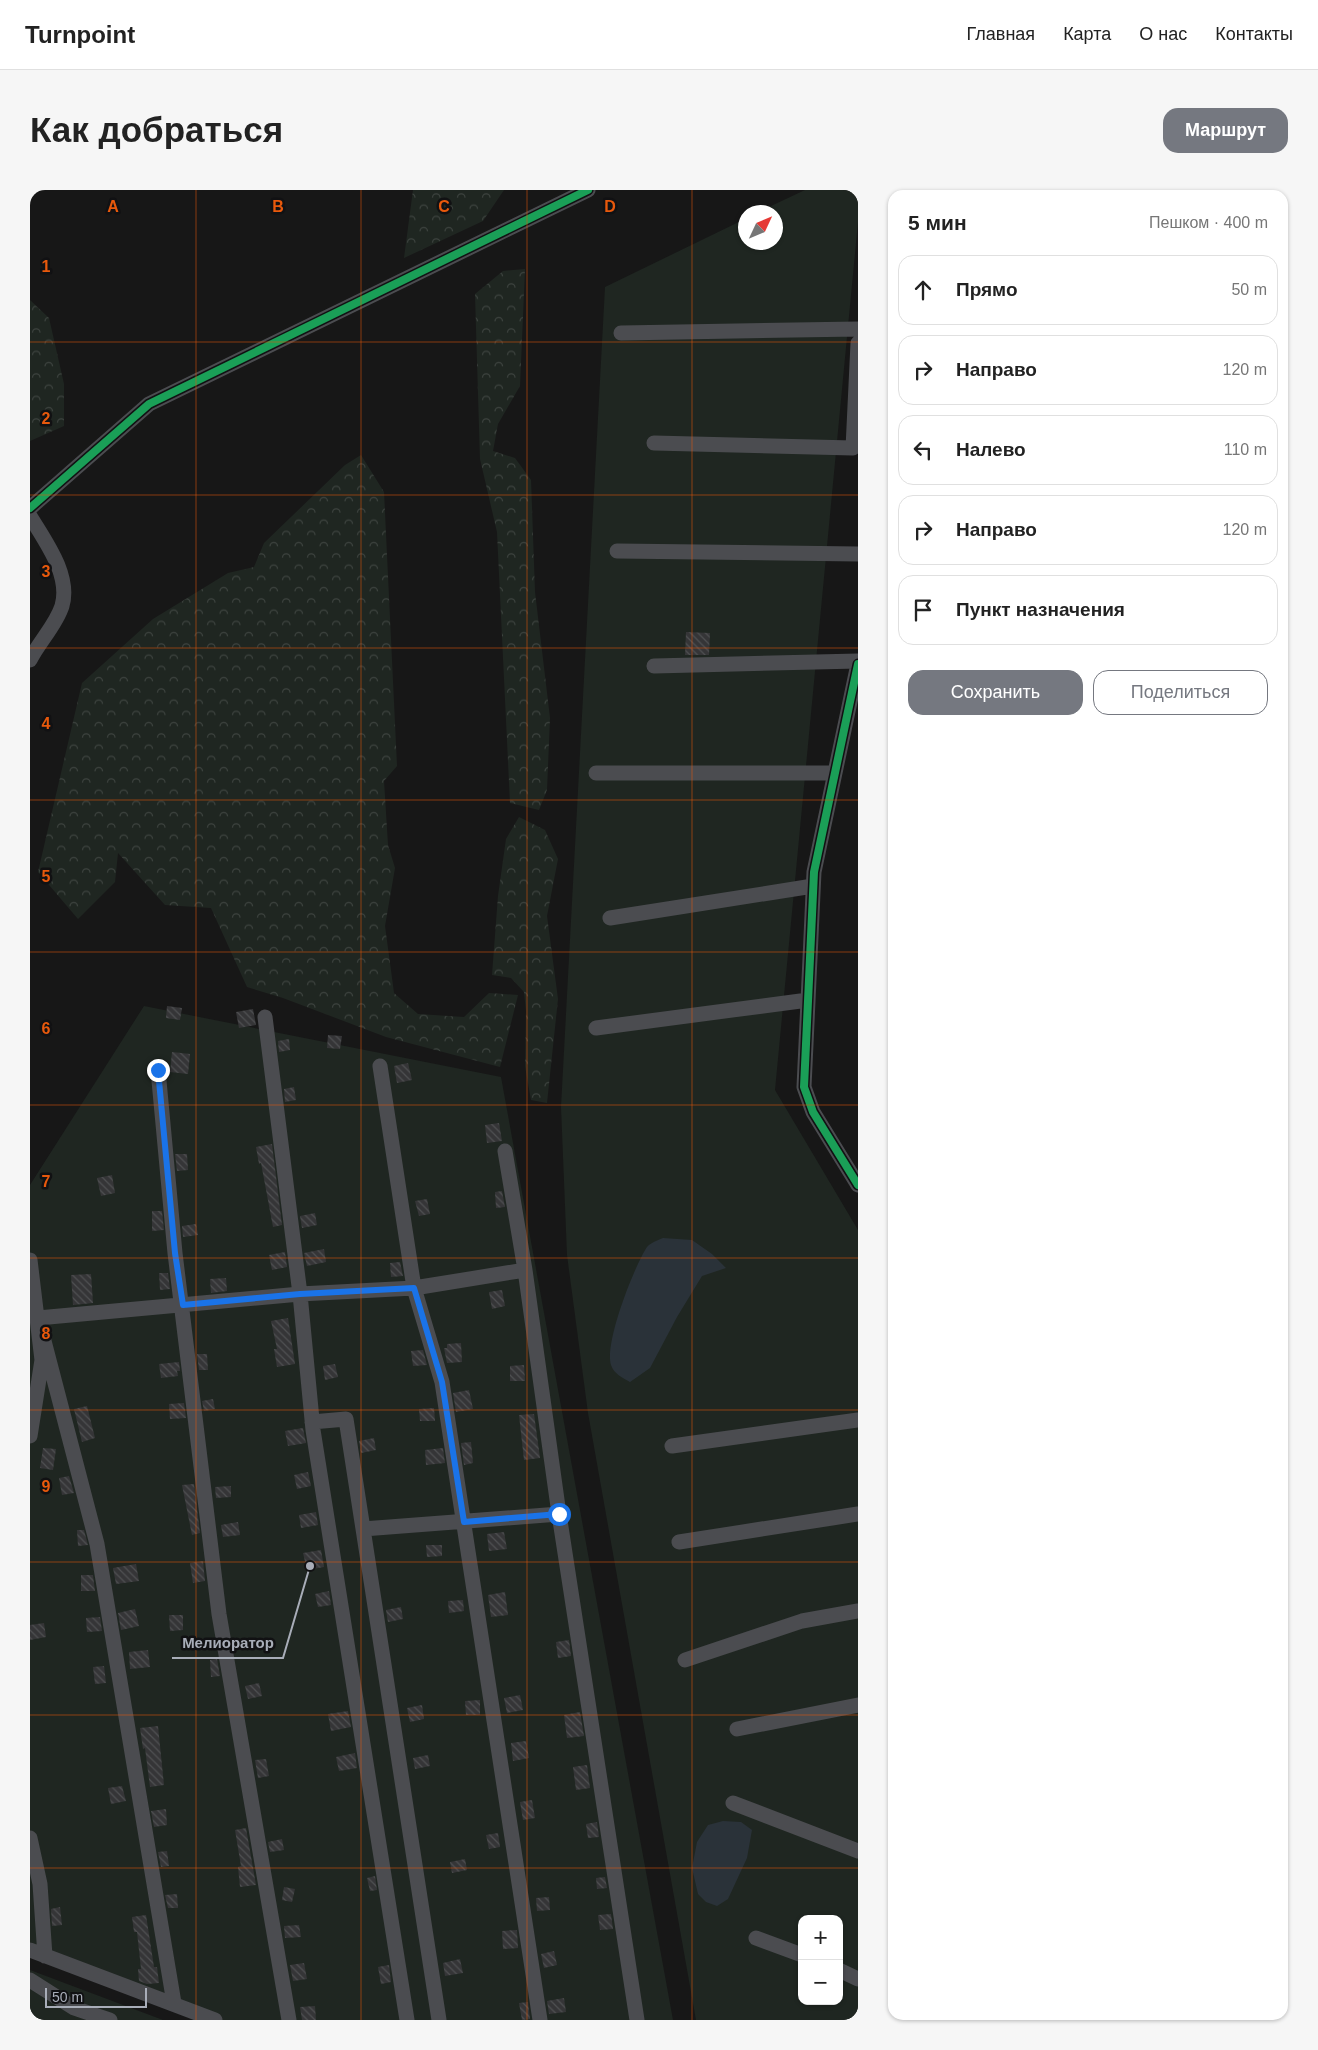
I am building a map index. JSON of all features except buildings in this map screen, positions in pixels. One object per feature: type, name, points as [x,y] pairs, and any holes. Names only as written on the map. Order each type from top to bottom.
[{"type":"street","points":[[30,508],[149,404],[588,190]]},
{"type":"street","points":[[621,333],[858,328]]},
{"type":"street","points":[[654,442],[853,448],[858,343]]},
{"type":"street","points":[[30,516],[53,556],[60,575],[63,591],[62,606],[30,660]]},
{"type":"street","points":[[617,551],[858,554]]},
{"type":"street","points":[[654,666],[858,663],[814,872],[804,1087],[813,1112],[858,1185]]},
{"type":"street","points":[[596,773],[835,774]]},
{"type":"street","points":[[610,918],[813,886]]},
{"type":"street","points":[[596,1028],[808,1000]]},
{"type":"street","points":[[265,1017],[300,1294],[312,1422],[407,2020]]},
{"type":"street","points":[[380,1066],[414,1288],[442,1382],[540,2020]]},
{"type":"street","points":[[158,1070],[175,1253],[183,1305],[219,1614],[289,2020]]},
{"type":"street","points":[[505,1151],[525,1270],[559,1514],[638,2020]]},
{"type":"street","points":[[30,1260],[42,1360],[30,1436]]},
{"type":"street","points":[[38,1318],[300,1294],[414,1288],[525,1270]]},
{"type":"street","points":[[38,1318],[97,1544],[174,2003]]},
{"type":"street","points":[[312,1422],[346,1420],[439,2020]]},
{"type":"street","points":[[672,1446],[858,1420]]},
{"type":"street","points":[[363,1529],[559,1514]]},
{"type":"street","points":[[679,1542],[858,1514]]},
{"type":"street","points":[[685,1660],[802,1621],[858,1611]]},
{"type":"street","points":[[737,1729],[858,1705]]},
{"type":"street","points":[[733,1803],[858,1851]]},
{"type":"street","points":[[30,1838],[40,1884],[45,1956]]},
{"type":"street","points":[[756,1938],[798,1954]]},
{"type":"street","points":[[30,1950],[215,2020]]},
{"type":"street","points":[[843,1972],[858,1979]]},
{"type":"street","points":[[30,1980],[74,2014],[110,2020]]},
{"type":"green space","points":[[413,190],[504,190],[483,221],[404,258]]},
{"type":"green space","points":[[805,190],[858,190],[858,222],[775,1090],[858,1230],[858,2020],[696,2020],[588,1413],[567,1255],[561,1107],[605,287],[738,222],[738,250],[783,250],[783,205],[773,205]]},
{"type":"green space","points":[[525,269],[520,386],[498,424],[493,451],[515,458],[531,480],[535,592],[550,718],[547,790],[539,810],[510,803],[497,532],[480,459],[475,294],[503,271]]},
{"type":"green space","points":[[30,300],[49,318],[64,384],[64,426],[30,441]]},
{"type":"green space","points":[[361,455],[384,492],[397,766],[384,781],[388,845],[395,868],[385,926],[394,993],[418,1014],[464,1017],[489,993],[518,995],[500,1067],[386,1037],[283,998],[247,987],[211,908],[165,905],[118,853],[115,882],[78,919],[38,872],[82,683],[153,619],[228,573],[254,567],[264,543],[345,465]]},
{"type":"green space","points":[[519,817],[545,830],[558,859],[547,916],[558,999],[547,1103],[531,1100],[525,1066],[526,1011],[524,992],[511,978],[492,975],[498,896],[506,839]]},
{"type":"green space","points":[[144,1006],[501,1077],[673,2020],[220,2020],[30,1947],[30,1185]]},
{"type":"green space","points":[[30,1970],[163,2020],[30,2020]]},
{"type":"shaded area","points":[[663,1238],[692,1240],[712,1254],[726,1268],[702,1276],[677,1317],[650,1368],[630,1382],[612,1368],[610,1354],[612,1340],[628,1287],[641,1257],[648,1246]]},
{"type":"shaded area","points":[[723,1821],[741,1822],[752,1830],[747,1858],[728,1899],[717,1906],[706,1902],[698,1894],[692,1868],[697,1842],[708,1825]]},
{"type":"cycle path","points":[[30,508],[149,404],[588,190]]},
{"type":"cycle path","points":[[858,664],[814,872],[804,1087],[813,1112],[858,1185]]},
{"type":"place","name":"Мелиоратор","points":[[310,1566]]},
{"type":"route","points":[[158,1070],[175,1253],[183,1305],[300,1294],[414,1288],[442,1382],[464,1522],[559,1514]]}]
